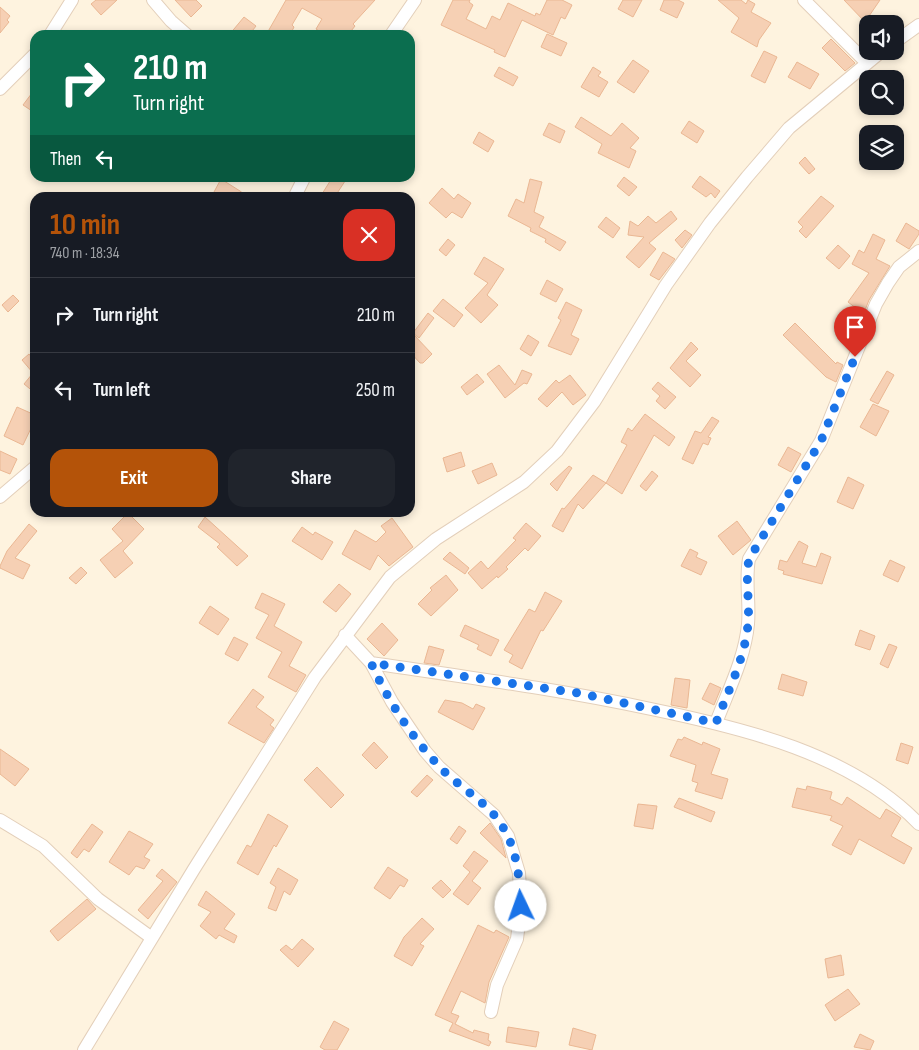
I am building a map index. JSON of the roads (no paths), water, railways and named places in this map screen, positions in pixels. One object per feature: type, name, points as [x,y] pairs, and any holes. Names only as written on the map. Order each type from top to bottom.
[{"type":"street","points":[[53,30],[72,0]]},
{"type":"street","points":[[153,0],[170,21],[182,30]]},
{"type":"street","points":[[394,30],[415,0]]},
{"type":"street","points":[[804,0],[866,62]]},
{"type":"street","points":[[904,36],[919,25]]},
{"type":"street","points":[[0,89],[30,59]]},
{"type":"street","points":[[84,1050],[270,748],[345,635],[390,576],[436,539],[524,482],[557,451],[594,402],[666,285],[710,223],[789,128],[869,60]]},
{"type":"street","points":[[716,723],[745,645],[748,623],[746,573],[749,559],[821,441],[876,304],[900,267],[919,251]]},
{"type":"street","points":[[0,497],[30,471]]},
{"type":"street","points":[[345,635],[371,663],[392,702],[412,733],[439,767],[494,815],[508,836],[516,857],[521,906],[517,939],[497,984],[491,1012]]},
{"type":"street","points":[[371,663],[578,693],[716,723],[776,741],[821,759],[869,784],[905,810],[919,824]]},
{"type":"street","points":[[0,820],[43,846],[98,899],[152,938]]}]
